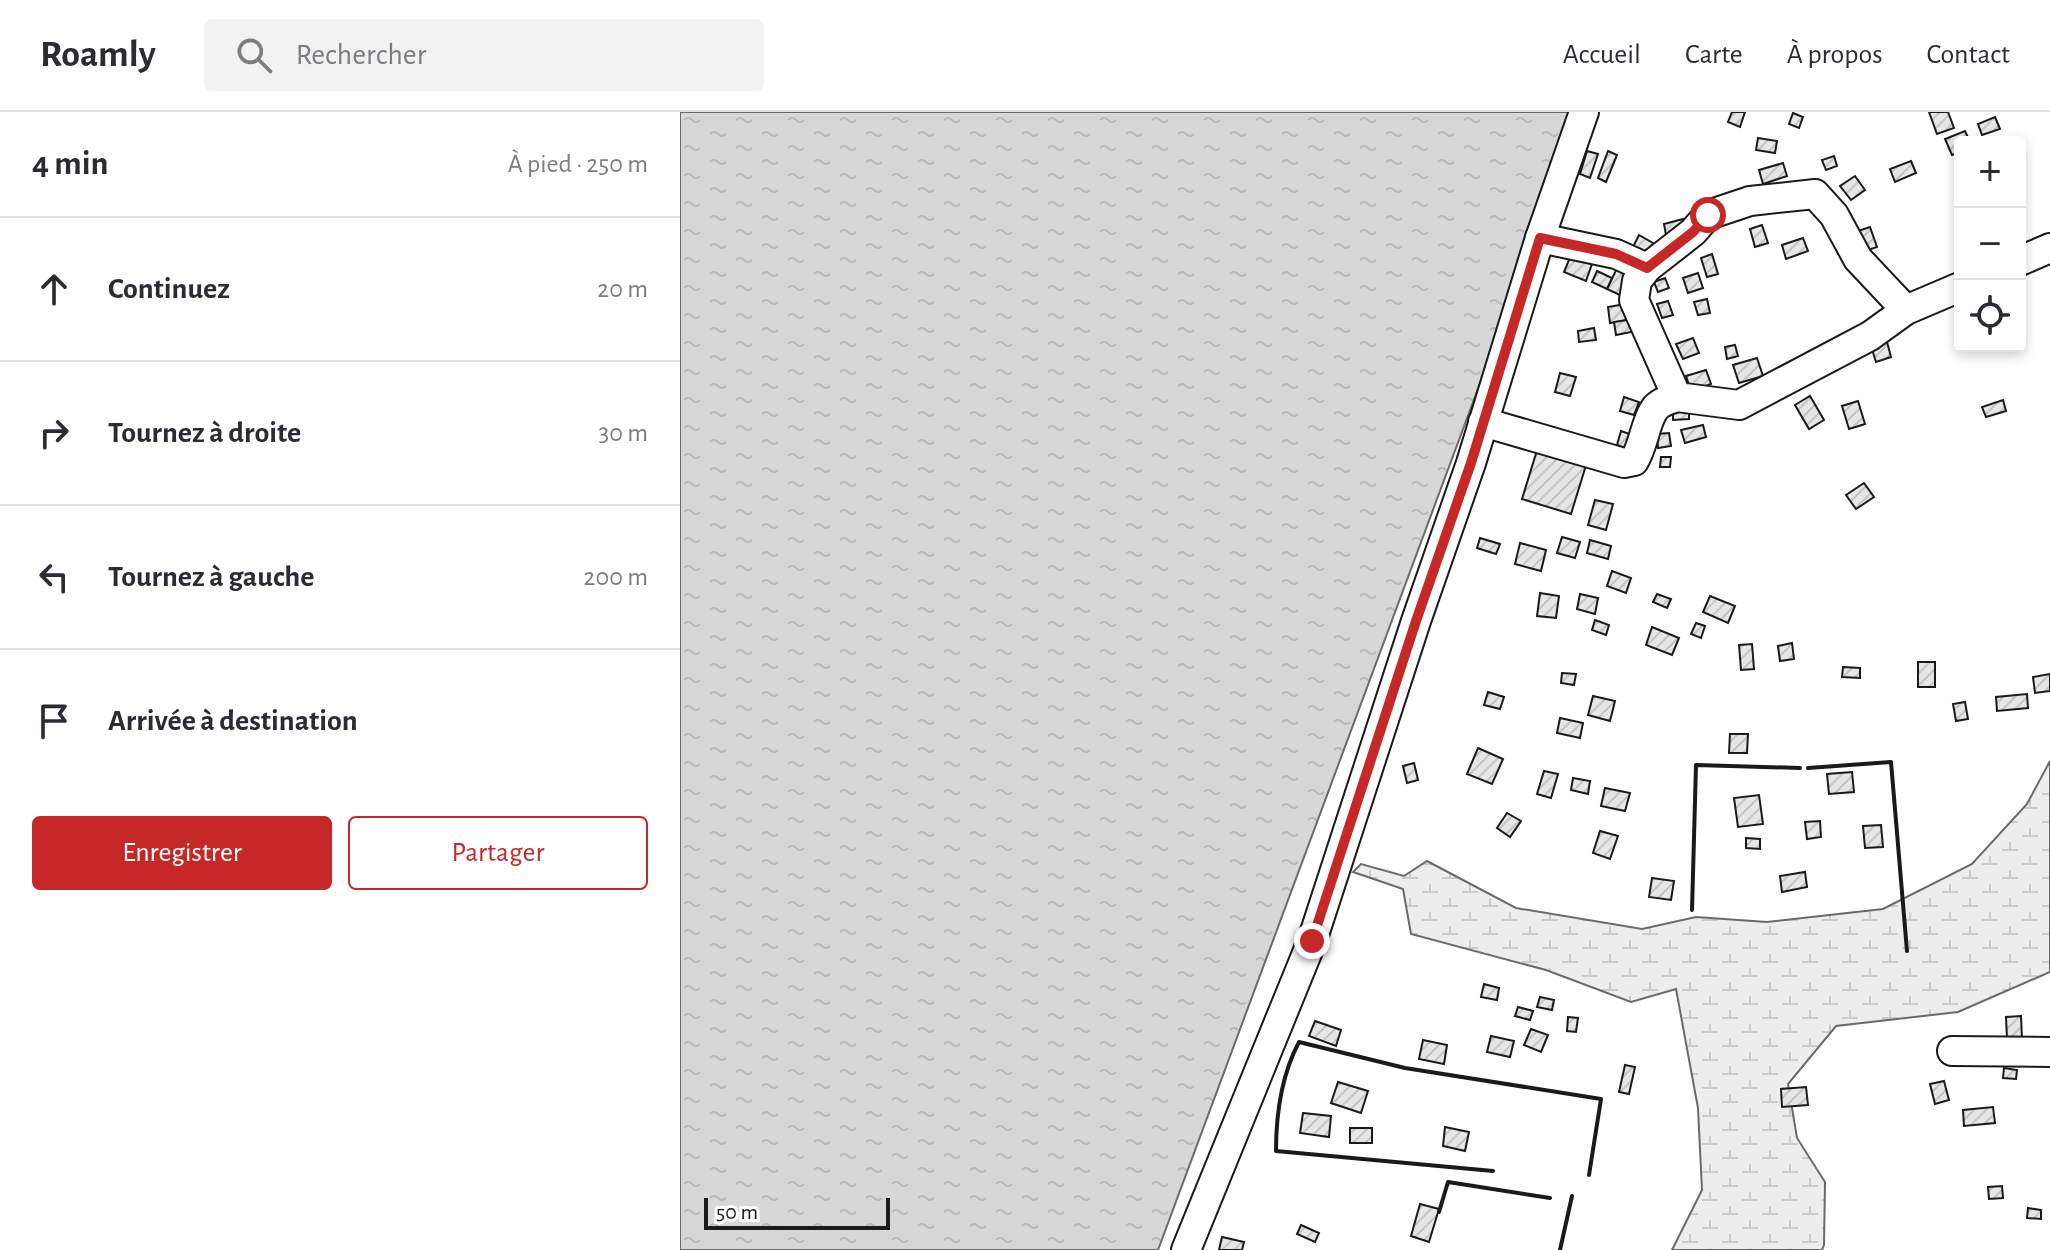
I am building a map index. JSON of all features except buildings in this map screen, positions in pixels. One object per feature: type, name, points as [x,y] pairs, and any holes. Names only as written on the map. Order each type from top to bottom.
[{"type":"street","points":[[1186,1250],[1312,941],[1483,422],[1540,238],[1584,112]]},
{"type":"street","points":[[1677,397],[1634,300],[1637,281],[1647,268],[1693,232],[1708,215],[1750,201],[1815,194],[1834,215],[1858,259],[1906,310]]},
{"type":"street","points":[[1540,238],[1616,254],[1647,268]]},
{"type":"street","points":[[2026,258],[2050,248]]},
{"type":"street","points":[[1483,422],[1624,463],[1634,461],[1654,410],[1662,402],[1677,397],[1739,405],[1870,336],[1906,310],[1954,290]]},
{"type":"street","points":[[1952,1051],[2050,1052]]},
{"type":"green space","points":[[2050,761],[2050,972],[1958,1012],[1836,1026],[1788,1084],[1797,1138],[1825,1182],[1822,1250],[1672,1250],[1702,1190],[1698,1108],[1676,989],[1631,1002],[1546,970],[1411,934],[1403,889],[1353,872],[1361,864],[1404,876],[1427,861],[1516,908],[1642,929],[1696,917],[1767,922],[1883,909],[1972,864],[2027,804]]},
{"type":"water","points":[[680,112],[1575,112],[1524,265],[1158,1250],[680,1250]]},
{"type":"wall","points":[[1808,768],[1891,762],[1907,951]]},
{"type":"wall","points":[[1692,910],[1696,765],[1800,768]]},
{"type":"wall","points":[[1493,1171],[1276,1151],[1281,1095],[1299,1042],[1405,1068],[1601,1099],[1589,1175]]},
{"type":"wall","points":[[1439,1212],[1448,1182],[1550,1198]]},
{"type":"wall","points":[[1560,1250],[1572,1196]]},
{"type":"route","points":[[1312,941],[1471,463],[1540,238],[1616,254],[1647,268],[1693,232],[1708,215]]}]
